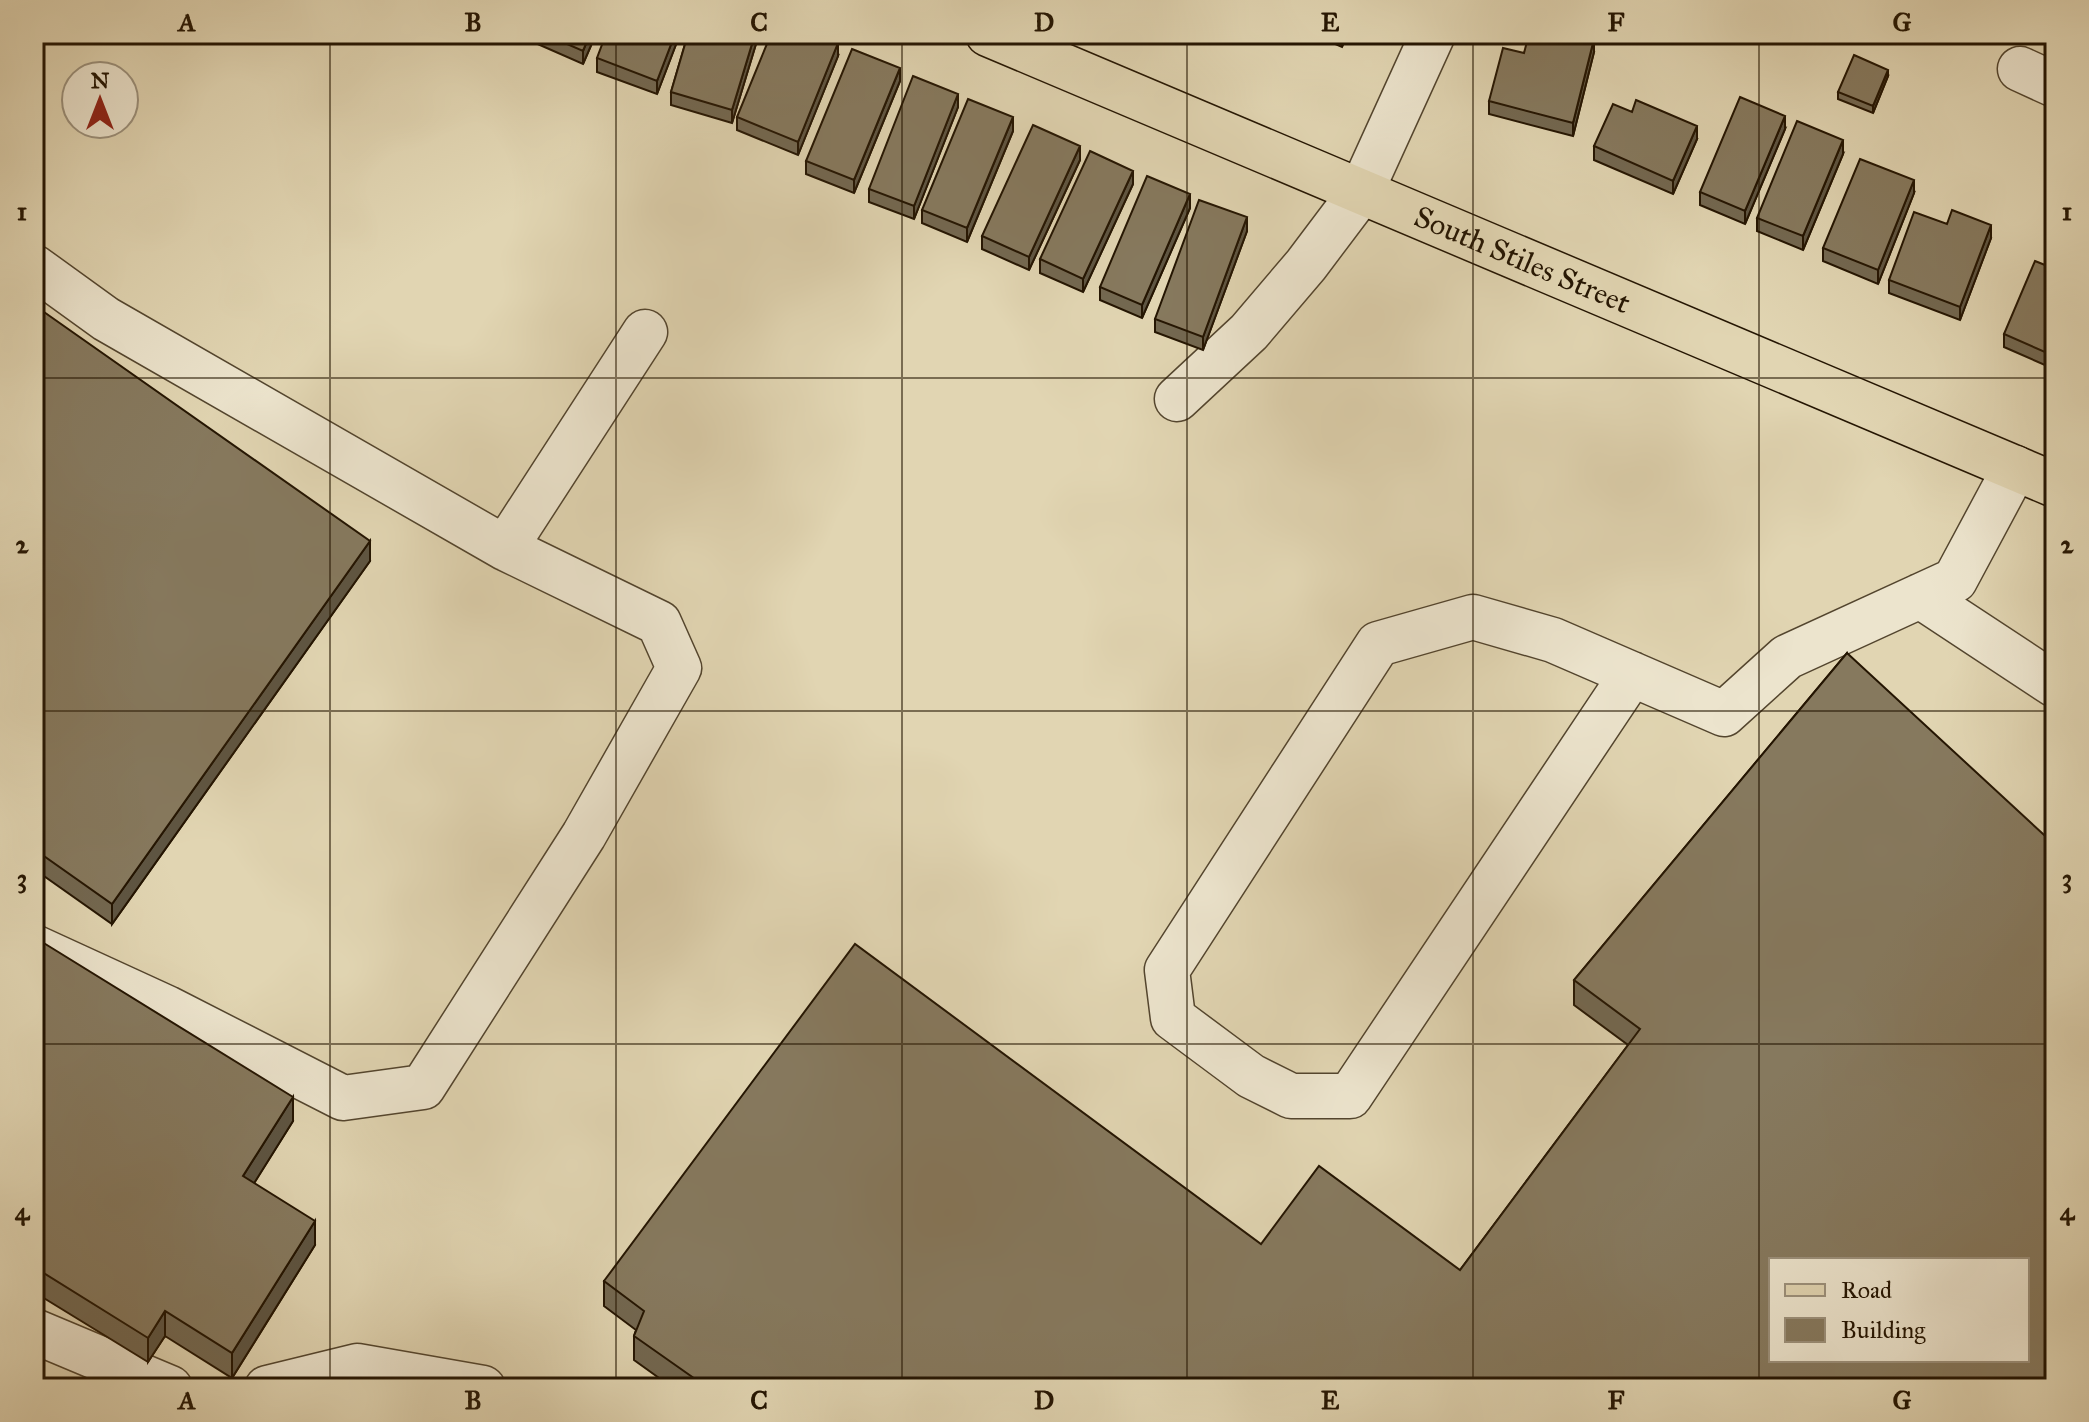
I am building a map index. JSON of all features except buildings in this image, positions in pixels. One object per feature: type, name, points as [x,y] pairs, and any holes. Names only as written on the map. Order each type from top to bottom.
[{"type":"main road","name":"South Stiles Street","points":[[988,34],[2055,485]]},
{"type":"street","points":[[1177,399],[1249,332],[1306,265],[1361,192],[1433,34]]},
{"type":"street","points":[[34,267],[106,319],[505,548],[659,623],[679,668],[584,835],[423,1087],[343,1098],[167,1008],[34,947]]},
{"type":"street","points":[[505,548],[645,332]]},
{"type":"street","points":[[1632,674],[1350,1096],[1291,1096],[1251,1076],[1173,1018],[1167,970],[1378,644],[1473,617],[1553,640],[1632,674],[1724,714],[1787,657],[1955,580],[2015,468]]},
{"type":"street","points":[[1920,596],[2055,685]]},
{"type":"street","points":[[34,1331],[170,1388]]},
{"type":"street","points":[[267,1388],[357,1366],[483,1388]]}]
